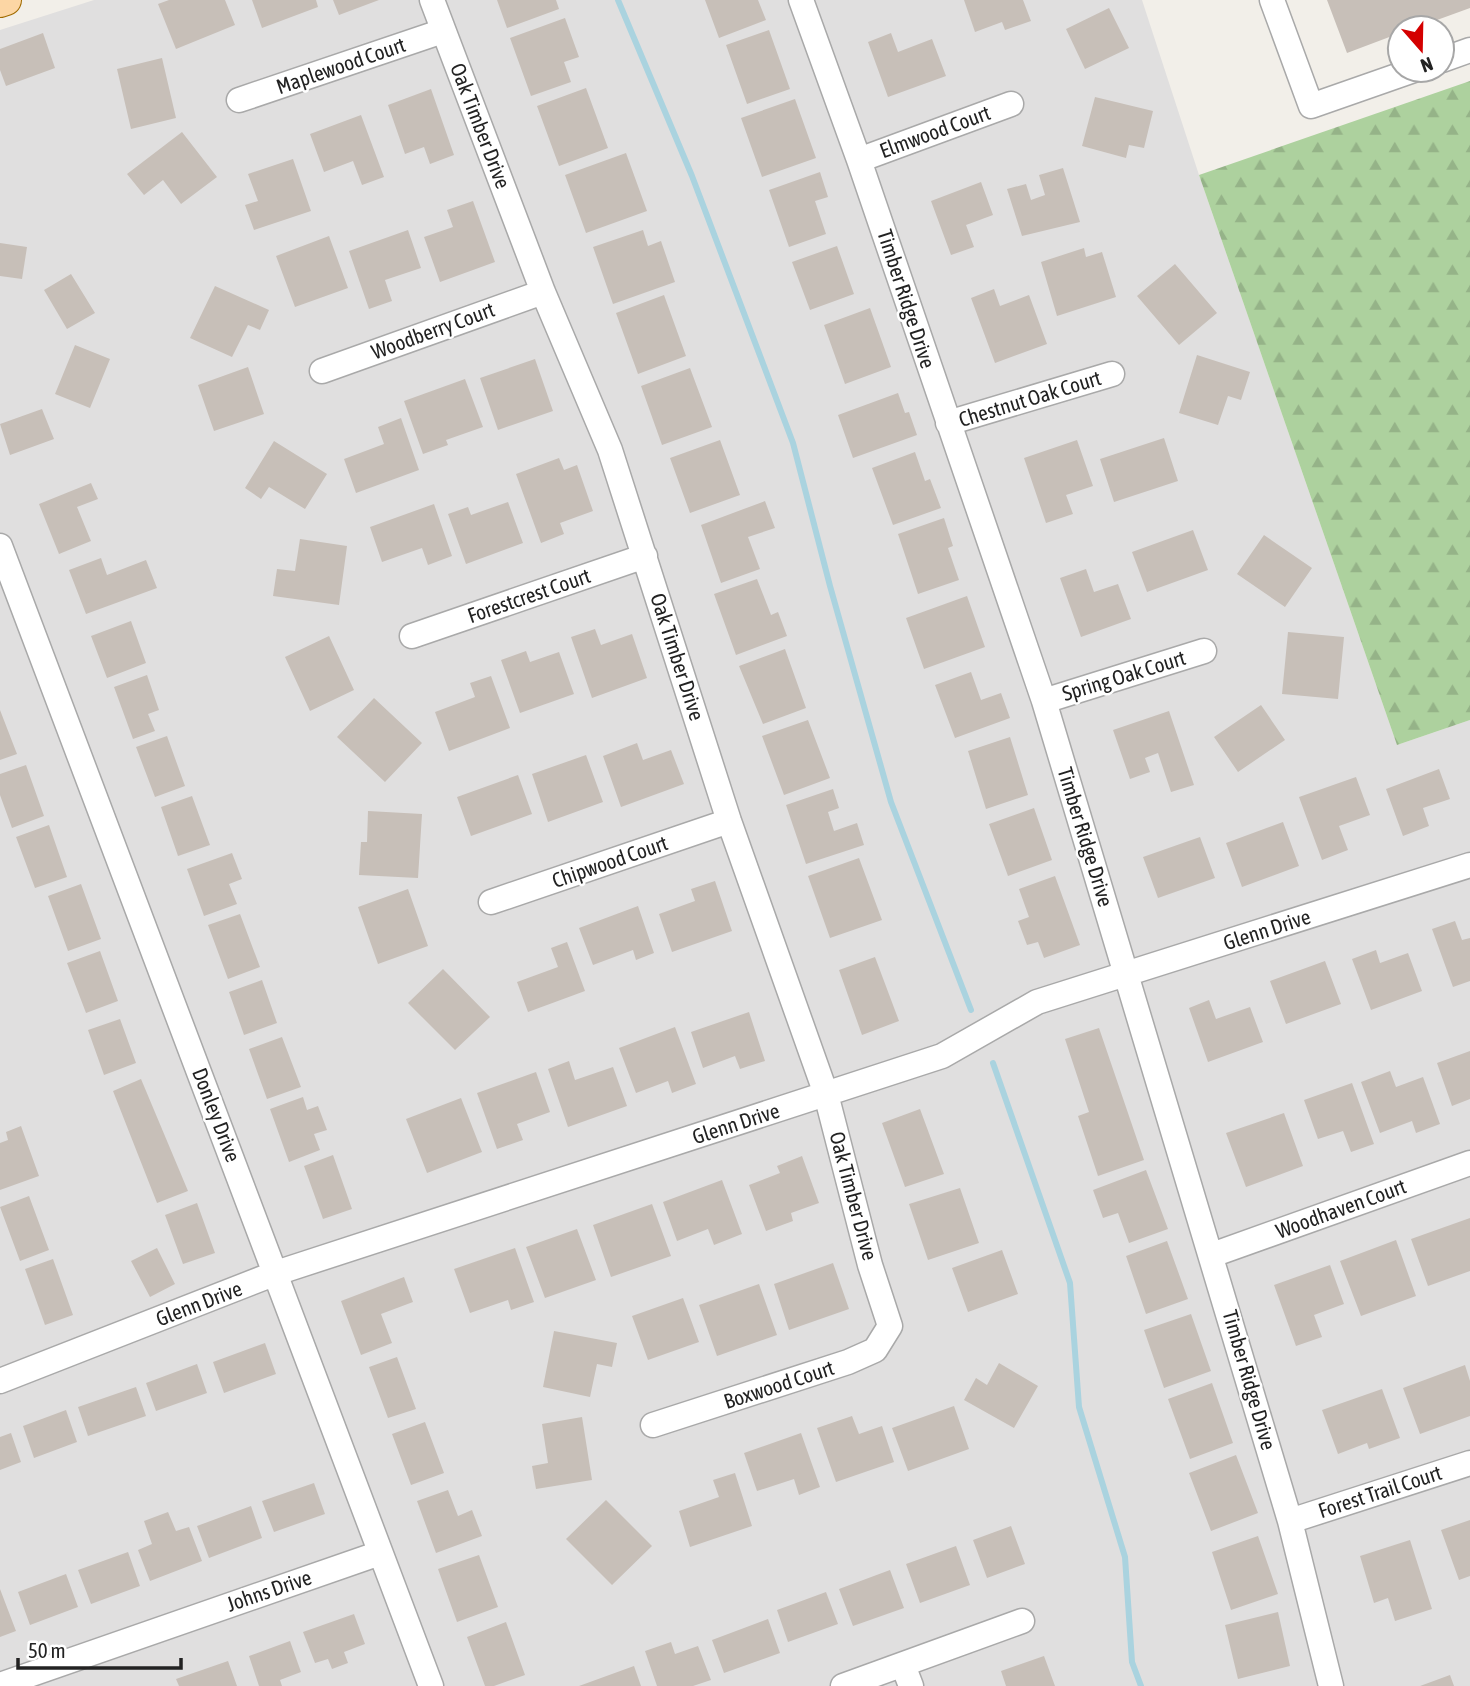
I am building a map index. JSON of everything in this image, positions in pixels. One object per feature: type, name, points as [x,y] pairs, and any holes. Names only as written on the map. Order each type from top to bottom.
[{"type":"main road","points":[[0,2],[6,0]]},
{"type":"street","name":"Oak Timber Drive","points":[[432,0],[543,292],[610,450],[729,821],[826,1094],[870,1265],[890,1326]]},
{"type":"street","name":"Timber Ridge Drive","points":[[801,0],[859,160],[1044,701],[1290,1521],[1331,1686]]},
{"type":"street","points":[[1272,0],[1311,106],[1386,80]]},
{"type":"street","name":"Maplewood Court","points":[[239,100],[443,31]]},
{"type":"street","name":"Elmwood Court","points":[[859,160],[1011,104]]},
{"type":"street","name":"Woodberry Court","points":[[322,370],[543,292]]},
{"type":"street","name":"Chestnut Oak Court","points":[[948,423],[1112,374]]},
{"type":"street","name":"Donley Drive","points":[[0,545],[431,1686]]},
{"type":"street","name":"Forestcrest Court","points":[[412,636],[645,556]]},
{"type":"street","name":"Spring Oak Court","points":[[1044,701],[1204,650]]},
{"type":"street","name":"Chipwood Court","points":[[491,902],[729,821]]},
{"type":"street","name":"Glenn Drive","points":[[2,1372],[276,1273],[942,1056],[1037,1002],[1470,865]]},
{"type":"street","name":"Woodhaven Court","points":[[1212,1255],[1470,1163]]},
{"type":"street","name":"Boxwood Court","points":[[653,1425],[848,1362],[876,1350],[890,1326]]},
{"type":"street","name":"Forest Trail Court","points":[[1290,1521],[1470,1463]]},
{"type":"street","name":"Johns Drive","points":[[0,1685],[380,1553]]},
{"type":"street","points":[[843,1686],[907,1675],[1022,1621]]},
{"type":"shaded area","points":[[94,0],[1142,0],[1199,175],[1397,745],[1470,720],[1470,1686],[0,1686],[0,30]]},
{"type":"green space","points":[[1470,81],[1470,720],[1397,745],[1199,175]]},
{"type":"building","points":[[169,0],[225,0],[235,25],[176,49],[158,4]]},
{"type":"building","points":[[252,0],[316,0],[318,7],[262,28]]},
{"type":"building","points":[[333,0],[379,0],[339,15]]},
{"type":"building","points":[[497,0],[556,0],[559,9],[507,28]]},
{"type":"building","points":[[705,0],[758,0],[766,20],[719,38]]},
{"type":"building","points":[[964,0],[1023,0],[1031,21],[1005,30],[1002,22],[975,32]]},
{"type":"building","points":[[1327,0],[1470,0],[1470,8],[1454,14],[1386,14],[1386,38],[1347,53]]},
{"type":"building","points":[[1109,8],[1129,48],[1085,69],[1066,29]]},
{"type":"building","points":[[565,18],[579,57],[564,62],[571,82],[531,96],[510,38]]},
{"type":"building","points":[[769,30],[790,89],[747,104],[726,45]]},
{"type":"building","points":[[43,33],[55,68],[6,86],[0,70],[0,49]]},
{"type":"building","points":[[891,33],[898,52],[932,39],[946,76],[888,97],[868,42]]},
{"type":"building","points":[[162,58],[176,118],[131,129],[117,69]]},
{"type":"building","points":[[586,88],[608,148],[559,166],[537,106]]},
{"type":"building","points":[[431,89],[454,155],[430,164],[424,147],[405,154],[388,105]]},
{"type":"building","points":[[1095,97],[1153,111],[1144,148],[1129,145],[1126,158],[1082,146]]},
{"type":"building","points":[[795,99],[816,158],[762,177],[741,118]]},
{"type":"building","points":[[361,115],[384,177],[362,185],[353,161],[324,172],[310,134]]},
{"type":"building","points":[[182,132],[217,177],[181,204],[163,180],[144,195],[127,174]]},
{"type":"building","points":[[626,153],[647,211],[586,233],[565,175]]},
{"type":"building","points":[[293,159],[311,211],[254,230],[245,205],[258,201],[248,174]]},
{"type":"building","points":[[1063,168],[1080,222],[1022,236],[1007,189],[1026,184],[1031,200],[1045,195],[1039,175]]},
{"type":"building","points":[[820,172],[828,197],[815,201],[826,234],[789,247],[769,190]]},
{"type":"building","points":[[981,182],[993,215],[966,225],[974,247],[951,255],[931,201]]},
{"type":"building","points":[[473,201],[495,262],[440,282],[424,237],[453,227],[447,210]]},
{"type":"building","points":[[408,230],[421,268],[385,280],[392,301],[369,309],[349,251]]},
{"type":"building","points":[[643,230],[648,246],[661,241],[675,282],[613,304],[593,247]]},
{"type":"building","points":[[329,236],[348,288],[295,307],[276,256]]},
{"type":"building","points":[[0,243],[27,247],[22,279],[0,276]]},
{"type":"building","points":[[837,246],[854,294],[810,310],[792,262]]},
{"type":"building","points":[[1084,248],[1086,257],[1102,252],[1116,297],[1057,316],[1041,262]]},
{"type":"building","points":[[1175,264],[1217,313],[1179,345],[1137,296]]},
{"type":"building","points":[[71,274],[95,313],[67,329],[44,290]]},
{"type":"building","points":[[215,286],[269,310],[260,330],[248,325],[232,357],[190,338]]},
{"type":"building","points":[[994,289],[1000,306],[1029,295],[1047,344],[995,363],[971,298]]},
{"type":"building","points":[[664,295],[686,356],[638,374],[616,313]]},
{"type":"building","points":[[870,308],[891,367],[845,384],[824,325]]},
{"type":"building","points":[[75,345],[110,359],[90,408],[55,394]]},
{"type":"building","points":[[1197,355],[1250,372],[1241,400],[1228,396],[1218,425],[1179,413]]},
{"type":"building","points":[[535,359],[553,411],[498,430],[480,378]]},
{"type":"building","points":[[248,367],[264,414],[214,431],[198,385]]},
{"type":"building","points":[[690,368],[712,427],[662,445],[641,386]]},
{"type":"building","points":[[465,379],[483,427],[446,440],[448,445],[423,454],[404,401]]},
{"type":"building","points":[[898,393],[905,413],[909,412],[917,435],[853,458],[838,415]]},
{"type":"building","points":[[42,409],[54,439],[10,455],[0,424]]},
{"type":"building","points":[[401,418],[419,470],[356,493],[344,459],[384,444],[378,427]]},
{"type":"building","points":[[1164,438],[1178,481],[1114,502],[1100,459]]},
{"type":"building","points":[[720,440],[740,495],[690,513],[670,458]]},
{"type":"building","points":[[1077,440],[1093,486],[1066,495],[1073,514],[1046,523],[1024,458]]},
{"type":"building","points":[[274,441],[327,474],[305,509],[269,487],[261,499],[245,488]]},
{"type":"building","points":[[915,452],[925,481],[930,479],[941,508],[893,525],[872,468]]},
{"type":"building","points":[[559,458],[564,470],[577,465],[593,511],[560,523],[564,534],[541,543],[516,474]]},
{"type":"building","points":[[91,483],[98,499],[77,507],[91,541],[59,554],[39,504]]},
{"type":"building","points":[[765,501],[775,528],[748,537],[760,569],[721,583],[701,525]]},
{"type":"building","points":[[508,502],[523,543],[466,564],[448,514],[468,507],[471,515]]},
{"type":"building","points":[[434,504],[452,556],[428,565],[422,548],[382,562],[370,527]]},
{"type":"building","points":[[944,518],[953,546],[948,548],[959,580],[918,594],[898,534]]},
{"type":"building","points":[[1193,530],[1208,570],[1147,592],[1132,552]]},
{"type":"building","points":[[1264,535],[1312,568],[1285,607],[1237,574]]},
{"type":"building","points":[[300,539],[347,546],[339,605],[273,596],[277,569],[295,571]]},
{"type":"building","points":[[101,558],[107,575],[146,560],[157,588],[86,614],[69,570]]},
{"type":"building","points":[[1086,569],[1094,592],[1118,584],[1131,619],[1081,637],[1060,578]]},
{"type":"building","points":[[757,579],[771,615],[778,612],[787,636],[736,655],[714,594]]},
{"type":"building","points":[[967,596],[985,647],[924,669],[906,618]]},
{"type":"building","points":[[131,621],[146,663],[107,678],[91,636]]},
{"type":"building","points":[[595,629],[601,645],[632,634],[647,678],[592,698],[571,637]]},
{"type":"building","points":[[1288,632],[1344,637],[1338,699],[1282,694]]},
{"type":"building","points":[[329,636],[354,690],[310,711],[285,657]]},
{"type":"building","points":[[785,649],[806,708],[763,724],[739,666]]},
{"type":"building","points":[[526,651],[530,662],[559,652],[574,694],[520,713],[501,660]]},
{"type":"building","points":[[971,672],[981,700],[1001,693],[1010,718],[955,738],[935,685]]},
{"type":"building","points":[[147,675],[159,710],[148,714],[155,731],[133,739],[114,687]]},
{"type":"building","points":[[491,676],[510,728],[449,751],[435,712],[475,697],[470,683]]},
{"type":"building","points":[[374,698],[422,743],[385,782],[337,737]]},
{"type":"building","points":[[1261,705],[1285,740],[1238,772],[1214,737]]},
{"type":"building","points":[[0,710],[17,754],[0,760]]},
{"type":"building","points":[[1169,711],[1194,785],[1171,792],[1158,753],[1145,758],[1150,772],[1130,779],[1113,730]]},
{"type":"building","points":[[808,720],[830,778],[784,795],[762,736]]},
{"type":"building","points":[[167,736],[185,786],[155,797],[136,747]]},
{"type":"building","points":[[1010,737],[1028,795],[986,809],[968,751]]},
{"type":"building","points":[[637,743],[643,760],[671,750],[684,784],[621,807],[603,756]]},
{"type":"building","points":[[586,755],[603,802],[548,822],[532,774]]},
{"type":"building","points":[[26,765],[44,816],[12,828],[0,795],[0,774]]},
{"type":"building","points":[[1439,769],[1450,799],[1423,808],[1429,826],[1403,836],[1386,789]]},
{"type":"building","points":[[518,775],[532,814],[471,836],[457,797]]},
{"type":"building","points":[[1356,777],[1370,815],[1339,826],[1348,850],[1322,860],[1299,797]]},
{"type":"building","points":[[833,789],[839,808],[828,812],[834,831],[857,823],[864,845],[806,864],[786,805]]},
{"type":"building","points":[[192,796],[210,845],[178,856],[161,807]]},
{"type":"building","points":[[1034,808],[1052,860],[1008,876],[989,824]]},
{"type":"building","points":[[368,811],[422,814],[418,878],[359,875],[361,842],[367,842]]},
{"type":"building","points":[[1283,822],[1299,866],[1242,887],[1226,843]]},
{"type":"building","points":[[49,825],[67,877],[35,888],[16,837]]},
{"type":"building","points":[[1200,837],[1215,878],[1158,898],[1143,857]]},
{"type":"building","points":[[232,853],[242,879],[229,884],[237,904],[204,916],[187,869]]},
{"type":"building","points":[[859,858],[882,920],[830,938],[808,876]]},
{"type":"building","points":[[1055,876],[1080,945],[1044,958],[1038,942],[1027,945],[1018,921],[1029,917],[1019,889]]},
{"type":"building","points":[[715,881],[732,931],[672,952],[659,914],[695,901],[691,889]]},
{"type":"building","points":[[81,884],[101,939],[68,951],[48,896]]},
{"type":"building","points":[[408,889],[428,946],[378,964],[358,907]]},
{"type":"building","points":[[638,906],[654,953],[636,960],[633,950],[593,965],[579,928]]},
{"type":"building","points":[[240,914],[260,967],[228,979],[208,925]]},
{"type":"building","points":[[1455,921],[1462,940],[1470,938],[1470,981],[1453,987],[1432,929]]},
{"type":"building","points":[[567,942],[585,991],[528,1012],[517,982],[558,967],[551,948]]},
{"type":"building","points":[[1376,950],[1380,963],[1408,953],[1422,991],[1371,1010],[1352,959]]},
{"type":"building","points":[[100,951],[118,1001],[86,1013],[67,963]]},
{"type":"building","points":[[875,957],[899,1021],[862,1035],[839,970]]},
{"type":"building","points":[[1325,961],[1341,1004],[1286,1024],[1270,981]]},
{"type":"building","points":[[443,969],[490,1017],[455,1050],[408,1003]]},
{"type":"building","points":[[262,980],[277,1023],[244,1035],[229,992]]},
{"type":"building","points":[[1209,1000],[1216,1019],[1250,1007],[1263,1042],[1208,1062],[1189,1008]]},
{"type":"building","points":[[749,1012],[765,1061],[740,1069],[735,1056],[703,1068],[691,1032]]},
{"type":"building","points":[[120,1019],[136,1063],[104,1075],[88,1030]]},
{"type":"building","points":[[675,1027],[696,1084],[672,1093],[668,1081],[636,1093],[619,1048]]},
{"type":"building","points":[[1099,1028],[1144,1160],[1098,1176],[1078,1116],[1089,1112],[1065,1039]]},
{"type":"building","points":[[282,1037],[301,1087],[267,1099],[249,1049]]},
{"type":"building","points":[[1470,1051],[1470,1099],[1452,1106],[1437,1063]]},
{"type":"building","points":[[569,1061],[575,1080],[613,1067],[627,1106],[568,1127],[548,1069]]},
{"type":"building","points":[[1390,1071],[1396,1087],[1423,1077],[1440,1124],[1416,1133],[1412,1121],[1380,1133],[1361,1082]]},
{"type":"building","points":[[536,1072],[550,1112],[517,1124],[523,1140],[497,1149],[477,1093]]},
{"type":"building","points":[[141,1079],[188,1191],[157,1203],[113,1091]]},
{"type":"building","points":[[1352,1083],[1374,1144],[1351,1152],[1343,1131],[1318,1139],[1304,1100]]},
{"type":"building","points":[[303,1097],[307,1110],[318,1106],[327,1130],[314,1134],[320,1150],[289,1162],[270,1109]]},
{"type":"building","points":[[461,1098],[482,1152],[427,1173],[406,1119]]},
{"type":"building","points":[[920,1109],[944,1174],[905,1187],[882,1123]]},
{"type":"building","points":[[1284,1113],[1303,1166],[1246,1187],[1226,1133]]},
{"type":"building","points":[[21,1126],[39,1176],[0,1190],[0,1143],[8,1140],[6,1132]]},
{"type":"building","points":[[333,1155],[352,1209],[323,1219],[304,1166]]},
{"type":"building","points":[[802,1156],[819,1203],[791,1213],[793,1221],[766,1231],[749,1185],[780,1173],[777,1166]]},
{"type":"building","points":[[1146,1170],[1168,1229],[1129,1243],[1118,1213],[1103,1218],[1093,1190]]},
{"type":"building","points":[[722,1180],[742,1234],[714,1245],[708,1229],[677,1241],[663,1202]]},
{"type":"building","points":[[960,1188],[979,1243],[928,1260],[909,1204]]},
{"type":"building","points":[[29,1196],[49,1250],[20,1261],[0,1207]]},
{"type":"building","points":[[197,1203],[215,1253],[183,1264],[165,1215]]},
{"type":"building","points":[[652,1204],[671,1256],[611,1277],[593,1225]]},
{"type":"building","points":[[1470,1218],[1470,1271],[1428,1286],[1411,1239]]},
{"type":"building","points":[[577,1229],[596,1280],[545,1298],[526,1247]]},
{"type":"building","points":[[1396,1240],[1416,1296],[1361,1316],[1340,1261]]},
{"type":"building","points":[[1167,1241],[1188,1299],[1146,1314],[1126,1256]]},
{"type":"building","points":[[157,1248],[175,1284],[150,1297],[131,1261]]},
{"type":"building","points":[[515,1248],[534,1302],[511,1310],[508,1300],[470,1313],[454,1269]]},
{"type":"building","points":[[1002,1250],[1018,1294],[968,1312],[952,1268]]},
{"type":"building","points":[[53,1259],[73,1315],[45,1325],[25,1269]]},
{"type":"building","points":[[833,1263],[849,1309],[789,1330],[774,1284]]},
{"type":"building","points":[[1330,1265],[1344,1304],[1314,1315],[1322,1337],[1296,1346],[1274,1285]]},
{"type":"building","points":[[404,1277],[413,1302],[381,1314],[392,1343],[361,1355],[341,1301]]},
{"type":"building","points":[[759,1284],[777,1335],[717,1356],[699,1305]]},
{"type":"building","points":[[683,1298],[699,1342],[648,1360],[632,1316]]},
{"type":"building","points":[[1191,1314],[1211,1371],[1164,1388],[1144,1330]]},
{"type":"building","points":[[554,1331],[617,1343],[612,1367],[597,1364],[590,1397],[543,1387]]},
{"type":"building","points":[[265,1343],[276,1374],[224,1393],[213,1362]]},
{"type":"building","points":[[397,1357],[416,1409],[388,1418],[369,1367]]},
{"type":"building","points":[[999,1363],[1038,1386],[1014,1428],[964,1400],[976,1378],[987,1385]]},
{"type":"building","points":[[197,1364],[207,1393],[156,1411],[146,1383]]},
{"type":"building","points":[[1465,1365],[1470,1381],[1470,1416],[1420,1434],[1403,1388]]},
{"type":"building","points":[[1212,1383],[1233,1443],[1190,1459],[1168,1399]]},
{"type":"building","points":[[136,1387],[146,1416],[88,1436],[78,1407]]},
{"type":"building","points":[[1382,1389],[1400,1438],[1369,1449],[1367,1443],[1338,1454],[1322,1410]]},
{"type":"building","points":[[954,1406],[969,1449],[908,1471],[892,1428]]},
{"type":"building","points":[[66,1410],[77,1442],[34,1458],[23,1426]]},
{"type":"building","points":[[852,1416],[859,1434],[882,1426],[894,1462],[836,1482],[817,1428]]},
{"type":"building","points":[[582,1417],[592,1480],[536,1489],[532,1466],[548,1463],[542,1424]]},
{"type":"building","points":[[425,1422],[444,1473],[411,1485],[392,1434]]},
{"type":"building","points":[[11,1433],[21,1462],[0,1470],[0,1437]]},
{"type":"building","points":[[801,1433],[820,1487],[799,1495],[794,1479],[757,1491],[744,1453]]},
{"type":"building","points":[[1236,1455],[1258,1513],[1211,1531],[1189,1473]]},
{"type":"building","points":[[735,1473],[752,1526],[690,1547],[679,1511],[719,1497],[713,1480]]},
{"type":"building","points":[[314,1483],[325,1514],[274,1532],[262,1501]]},
{"type":"building","points":[[448,1490],[458,1516],[472,1510],[482,1536],[436,1553],[417,1501]]},
{"type":"building","points":[[606,1500],[652,1546],[612,1585],[566,1539]]},
{"type":"building","points":[[251,1506],[262,1538],[209,1558],[197,1526]]},
{"type":"building","points":[[168,1512],[176,1531],[189,1527],[202,1561],[150,1581],[138,1550],[152,1544],[144,1521]]},
{"type":"building","points":[[1470,1520],[1470,1576],[1459,1580],[1441,1530]]},
{"type":"building","points":[[1011,1526],[1025,1564],[987,1578],[973,1540]]},
{"type":"building","points":[[1258,1536],[1278,1594],[1231,1610],[1212,1552]]},
{"type":"building","points":[[1410,1540],[1432,1609],[1395,1621],[1388,1598],[1374,1603],[1360,1556]]},
{"type":"building","points":[[956,1546],[970,1585],[920,1603],[906,1564]]},
{"type":"building","points":[[128,1552],[140,1586],[91,1604],[78,1570]]},
{"type":"building","points":[[479,1555],[498,1607],[457,1622],[438,1569]]},
{"type":"building","points":[[890,1570],[904,1608],[853,1626],[839,1589]]},
{"type":"building","points":[[66,1574],[78,1607],[30,1625],[18,1592]]},
{"type":"building","points":[[0,1589],[16,1631],[0,1637]]},
{"type":"building","points":[[826,1592],[838,1624],[788,1642],[777,1610]]},
{"type":"building","points":[[1278,1612],[1290,1666],[1238,1679],[1225,1625]]},
{"type":"building","points":[[354,1614],[365,1644],[344,1652],[348,1663],[332,1669],[328,1659],[315,1663],[303,1632]]},
{"type":"building","points":[[768,1619],[780,1653],[724,1673],[712,1640]]},
{"type":"building","points":[[506,1622],[525,1675],[494,1686],[485,1686],[467,1637]]},
{"type":"building","points":[[290,1641],[301,1672],[280,1680],[282,1686],[259,1686],[249,1656]]},
{"type":"building","points":[[671,1642],[675,1654],[698,1646],[711,1680],[693,1686],[657,1686],[645,1651]]},
{"type":"building","points":[[1044,1656],[1055,1686],[1006,1686],[1001,1671]]},
{"type":"building","points":[[228,1661],[237,1686],[179,1686],[176,1679]]},
{"type":"building","points":[[634,1666],[641,1686],[579,1686]]},
{"type":"building","points":[[1450,1675],[1454,1686],[1420,1686]]},
{"type":"waterway","points":[[618,0],[692,176],[793,443],[891,802],[971,1010]]},
{"type":"waterway","points":[[993,1063],[1070,1283],[1079,1407],[1125,1557],[1132,1662],[1141,1686]]}]
